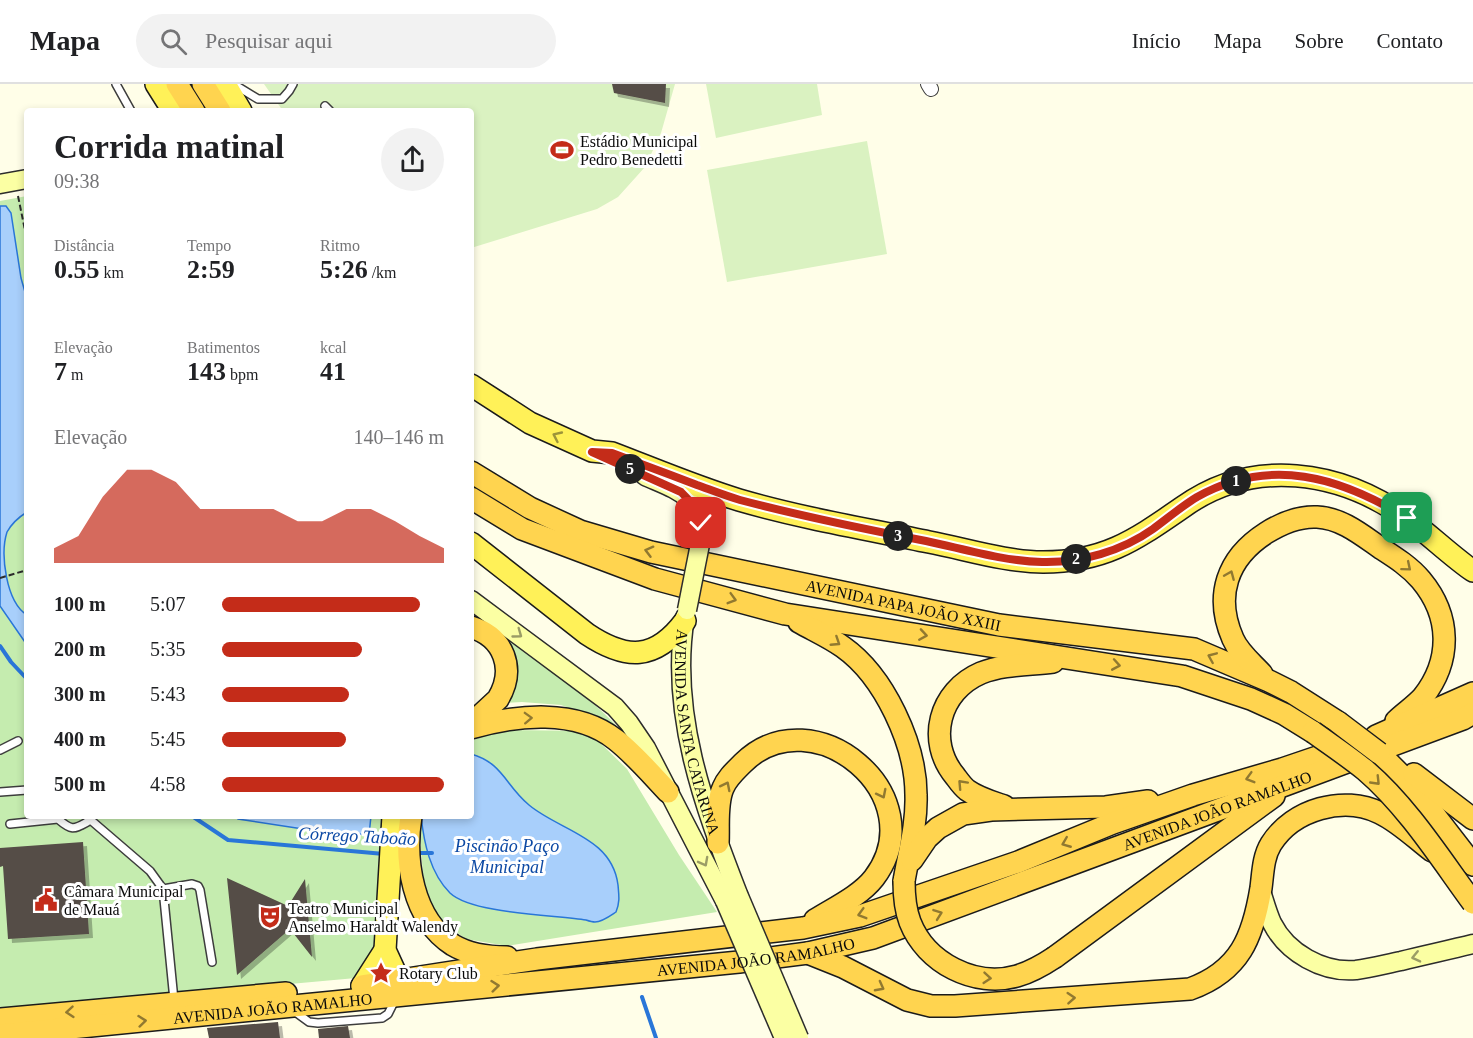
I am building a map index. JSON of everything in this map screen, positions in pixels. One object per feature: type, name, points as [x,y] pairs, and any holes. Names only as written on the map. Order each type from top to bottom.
[{"type":"highway","points":[[177,84],[192,108]]},
{"type":"highway","points":[[203,84],[218,108]]},
{"type":"highway","name":"AVENIDA PAPA JOÃO XXIII","points":[[474,474],[530,508],[580,531],[651,552],[999,625],[1194,649],[1269,681],[1379,744]]},
{"type":"highway","name":"AVENIDA PAPA JOÃO XXIII","points":[[474,500],[522,529],[565,546],[655,579],[785,614],[1182,676],[1251,699],[1284,714],[1313,732],[1366,771],[1395,800],[1473,903]]},
{"type":"highway","points":[[1269,681],[1233,640],[1225,616],[1224,593],[1229,573],[1243,551],[1259,537],[1278,525],[1295,519],[1318,517],[1354,529],[1407,566],[1420,579],[1434,598],[1443,620],[1445,642],[1441,664],[1433,681],[1422,698],[1379,744]]},
{"type":"highway","points":[[785,614],[844,647],[858,659],[881,686],[893,708],[911,762],[916,793],[915,827],[906,873],[905,902],[911,923],[921,942],[936,957],[953,969],[974,977],[995,979],[1016,976],[1036,969],[1294,781]]},
{"type":"highway","points":[[474,628],[484,631],[495,640],[502,651],[505,673],[502,694],[474,723]]},
{"type":"highway","points":[[1013,809],[982,798],[966,789],[949,769],[942,756],[938,733],[949,700],[964,684],[981,674],[1001,668],[1083,659]]},
{"type":"highway","name":"AVENIDA JOÃO RAMALHO","points":[[0,1019],[362,986],[404,990],[537,959],[803,928],[860,916],[1018,862],[1113,823],[1193,795],[1379,744],[1473,693]]},
{"type":"highway","name":"AVENIDA JOÃO RAMALHO","points":[[0,1035],[103,1028],[290,1007],[404,990],[739,962],[808,953],[873,938],[1470,716]]},
{"type":"highway","points":[[474,725],[531,717],[577,720],[615,739],[668,792]]},
{"type":"highway","points":[[718,843],[720,797],[723,787],[732,773],[760,749],[774,744],[800,740],[830,747],[847,755],[863,767],[875,781],[886,800],[891,825],[886,860],[873,880],[857,894],[803,928]]},
{"type":"highway","points":[[1379,744],[1473,819]]},
{"type":"highway","points":[[1379,744],[1473,865]]},
{"type":"highway","points":[[906,873],[927,838],[949,820],[976,811],[1106,807],[1193,795]]},
{"type":"highway","points":[[808,953],[907,1000],[931,1005],[955,1006],[1190,989],[1216,977],[1236,958],[1246,943],[1254,922],[1264,862],[1271,844],[1303,815],[1321,808],[1344,805],[1364,807],[1380,813],[1440,857]]},
{"type":"highway","points":[[402,820],[415,894],[423,914],[435,931],[454,946],[476,953],[496,957],[537,959]]},
{"type":"main road","points":[[156,84],[171,108]]},
{"type":"main road","points":[[225,84],[239,108]]},
{"type":"main road","points":[[474,387],[530,423],[592,452],[612,453],[738,500],[850,526],[1009,558],[1041,562],[1090,557],[1131,542],[1196,497],[1218,486],[1260,476],[1303,475],[1341,485],[1377,500],[1407,518],[1473,571]]},
{"type":"main road","name":"AVENIDA SANTA CATARINA","points":[[592,452],[681,492],[698,512],[702,534],[686,615],[681,664],[685,724],[731,897]]},
{"type":"main road","points":[[474,545],[586,634],[612,649],[629,653],[656,647],[676,633],[686,615]]},
{"type":"main road","name":"AVENIDA SANTA CATARINA","points":[[474,602],[615,706],[639,737],[668,792],[731,897]]},
{"type":"main road","points":[[402,820],[389,880],[385,950],[404,990]]},
{"type":"main road","points":[[1261,883],[1273,925],[1284,941],[1307,958],[1334,969],[1354,970],[1373,967],[1473,944]]},
{"type":"main road","points":[[731,897],[784,1038]]},
{"type":"main road","points":[[731,897],[799,1038]]},
{"type":"main road","points":[[362,986],[385,950]]},
{"type":"lane","points":[[116,84],[130,108]]},
{"type":"lane","points":[[232,84],[258,99],[282,99],[293,84]]},
{"type":"lane","points":[[0,750],[18,741]]},
{"type":"lane","points":[[0,792],[24,790]]},
{"type":"lane","points":[[10,824],[58,819],[68,829],[74,829],[88,819]]},
{"type":"lane","points":[[90,819],[150,871],[163,889],[174,1003]]},
{"type":"lane","points":[[163,889],[192,884],[198,886],[212,962]]},
{"type":"path","points":[[14,181],[24,226]]},
{"type":"path","points":[[0,578],[24,571]]},
{"type":"green space","name":"Estádio Municipal Pedro Benedetti","points":[[264,84],[675,84],[661,133],[645,167],[618,197],[597,209],[474,247],[474,108],[281,108]]},
{"type":"green space","points":[[706,84],[817,84],[822,115],[716,138]]},
{"type":"green space","points":[[867,141],[887,254],[727,282],[707,170]]},
{"type":"green space","points":[[24,197],[24,819],[382,819],[373,962],[356,978],[0,1010],[0,201]]},
{"type":"green space","points":[[474,614],[568,683],[616,725],[561,705],[502,703],[512,678],[474,621]]},
{"type":"green space","points":[[500,730],[588,731],[627,769],[717,912],[507,946],[466,939],[443,923],[425,898],[418,819],[474,819],[474,740]]},
{"type":"water","points":[[0,206],[6,206],[11,213],[24,288],[24,514],[7,532],[4,552],[10,589],[14,600],[24,612],[24,641],[0,606]]},
{"type":"water","name":"Piscinão Paço Municipal","points":[[474,755],[482,758],[497,769],[529,805],[583,837],[606,856],[614,869],[618,885],[619,902],[616,912],[603,920],[593,922],[495,909],[461,900],[450,893],[437,876],[424,837],[421,819],[474,819]]},
{"type":"water","points":[[238,819],[371,819],[369,835],[303,829]]},
{"type":"building","points":[[612,84],[666,84],[665,103],[614,93]]},
{"type":"building","name":"Câmara Municipal de Mauá","points":[[83,842],[89,934],[8,939],[0,848]]},
{"type":"building","name":"Teatro Municipal Anselmo Haraldt Walendy","points":[[227,878],[288,906],[305,879],[312,957],[290,929],[237,975]]},
{"type":"building","points":[[278,1022],[280,1038],[209,1038],[207,1028]]},
{"type":"building","points":[[348,1026],[350,1038],[319,1038],[318,1029]]},
{"type":"waterway","name":"Córrego Taboão","points":[[0,646],[24,676]]},
{"type":"waterway","name":"Córrego Taboão","points":[[196,819],[228,840],[384,854]]},
{"type":"waterway","name":"Córrego Taboão","points":[[416,853],[432,853]]},
{"type":"waterway","name":"Córrego Taboão","points":[[642,997],[656,1038]]},
{"type":"place","name":"Estádio Municipal Pedro Benedetti","points":[[562,150]]},
{"type":"place","name":"Câmara Municipal de Mauá","points":[[46,900]]},
{"type":"place","name":"Teatro Municipal Anselmo Haraldt Walendy","points":[[270,917]]},
{"type":"place","name":"Rotary Club","points":[[381,973]]},
{"type":"route","points":[[701,523],[698,512],[681,492],[592,452],[612,453],[738,500],[850,526],[1009,558],[1041,562],[1090,557],[1114,549],[1151,530],[1196,497],[1218,486],[1269,475],[1303,475],[1341,485],[1377,500],[1407,518]]}]
